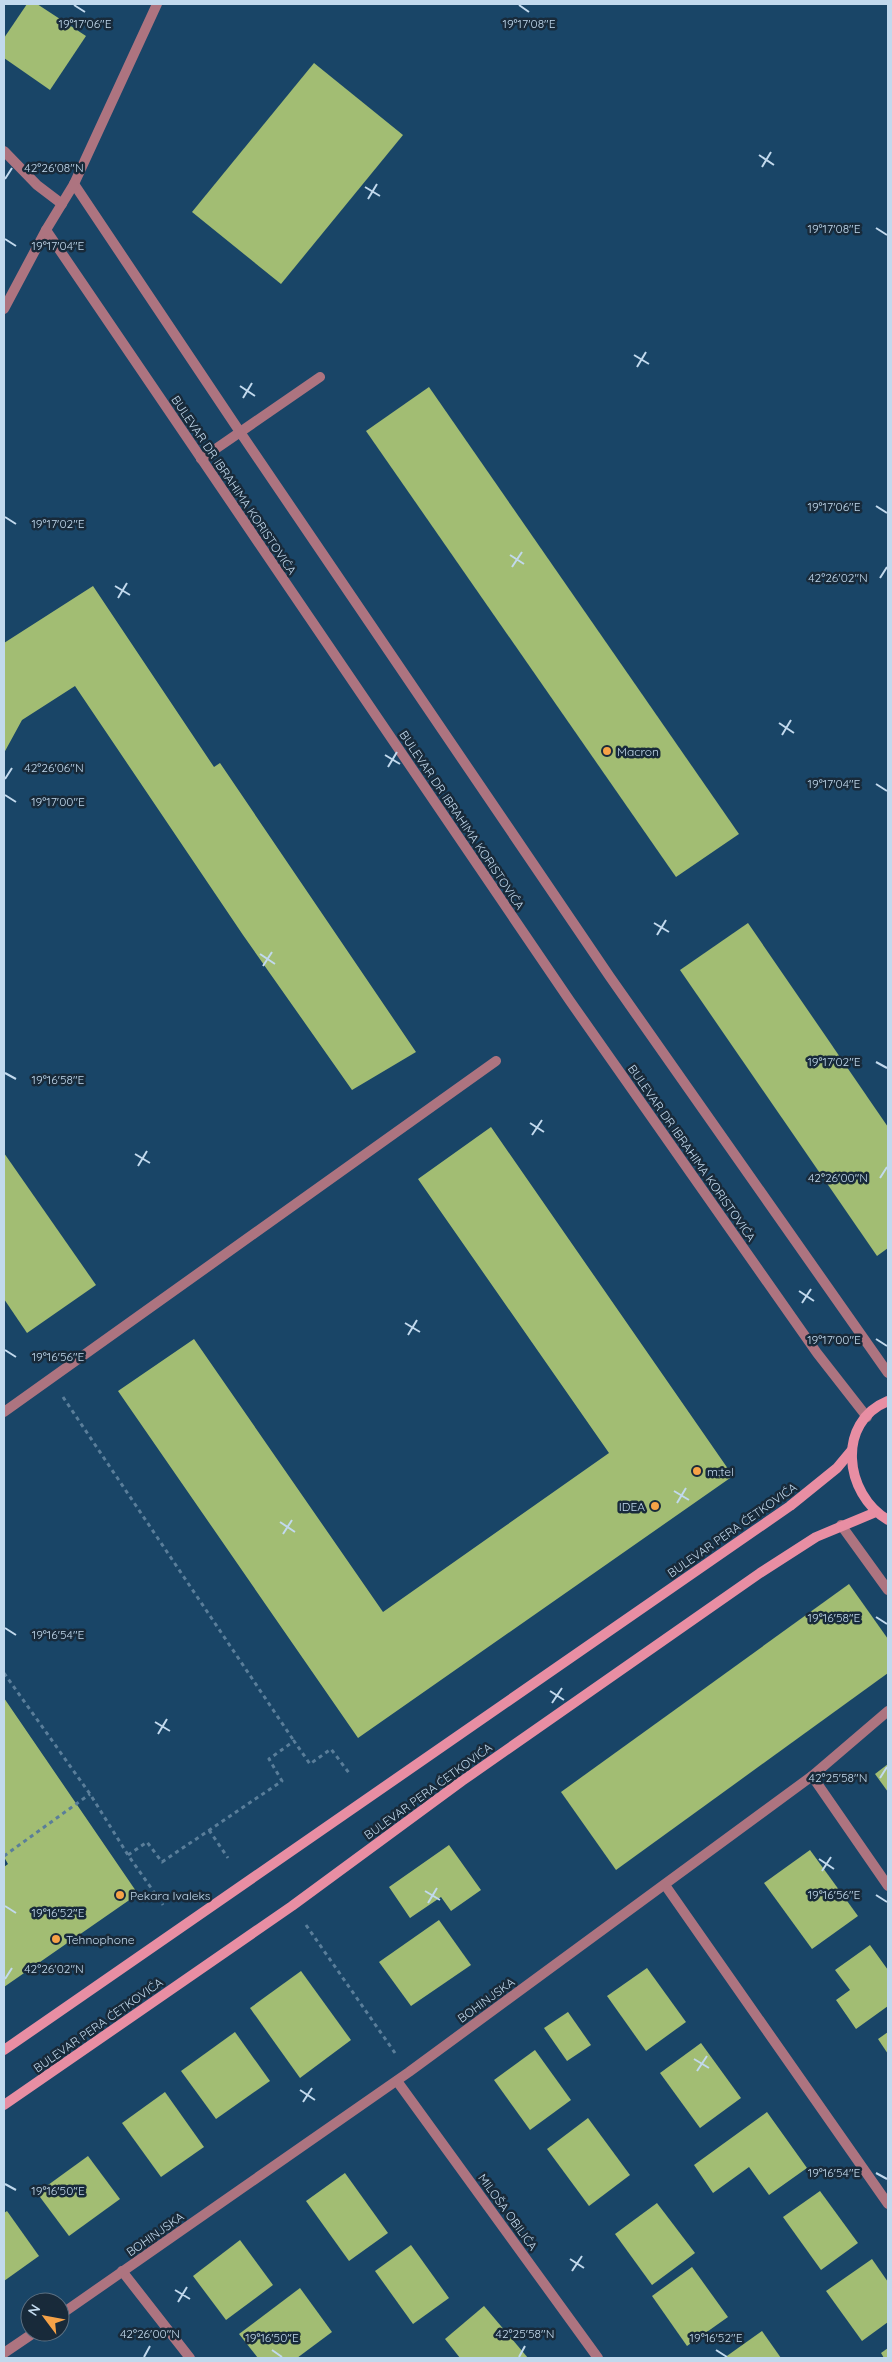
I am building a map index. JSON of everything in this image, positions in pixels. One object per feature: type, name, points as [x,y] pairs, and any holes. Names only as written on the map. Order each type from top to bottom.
[{"type":"main road","points":[[888,1401],[867,1417],[855,1438],[852,1450],[852,1467],[856,1484],[864,1499],[876,1512],[888,1520]]},
{"type":"main road","name":"BULEVAR PERA ĆETKOVIĆA","points":[[4,2050],[790,1506],[830,1474],[852,1450]]},
{"type":"main road","name":"BULEVAR PERA ĆETKOVIĆA","points":[[4,2105],[292,1906],[462,1781],[760,1573],[816,1537],[876,1512]]},
{"type":"street","points":[[4,309],[46,230],[74,184],[157,4]]},
{"type":"street","points":[[4,152],[37,185],[62,204]]},
{"type":"street","points":[[74,184],[610,977],[888,1373]]},
{"type":"street","name":"BULEVAR DR IBRAHIMA KORISTOVIĆA","points":[[46,230],[570,1002],[817,1353],[867,1417]]},
{"type":"street","points":[[201,459],[320,377]]},
{"type":"street","points":[[4,1412],[496,1061]]},
{"type":"street","points":[[841,1525],[888,1590]]},
{"type":"street","name":"BOHINJSKA","points":[[70,2307],[397,2081],[812,1776],[888,1711]]},
{"type":"street","points":[[812,1776],[888,1886]]},
{"type":"street","points":[[665,1885],[888,2204]]},
{"type":"street","name":"MILOŠA OBILIĆA","points":[[397,2081],[598,2358]]},
{"type":"street","points":[[122,2271],[190,2358]]},
{"type":"street","points":[[4,2353],[20,2342]]},
{"type":"path","points":[[50,1378],[310,1764],[331,1749],[349,1773]]},
{"type":"path","points":[[4,1673],[90,1794],[128,1855],[163,1905]]},
{"type":"path","points":[[128,1855],[147,1842],[162,1862],[282,1781],[269,1759],[294,1741]]},
{"type":"path","points":[[4,1856],[90,1794]]},
{"type":"path","points":[[209,1830],[228,1858]]},
{"type":"path","points":[[292,1906],[409,2072]]},
{"type":"building","points":[[27,4],[37,4],[86,36],[50,90],[4,58],[4,38]]},
{"type":"building","points":[[314,63],[403,135],[281,284],[192,212]]},
{"type":"building","points":[[429,387],[739,834],[676,877],[366,431]]},
{"type":"building","points":[[93,586],[214,767],[220,763],[416,1052],[352,1090],[243,935],[75,686],[22,720],[4,753],[4,643]]},
{"type":"building","points":[[748,923],[888,1127],[888,1248],[877,1256],[680,970]]},
{"type":"building","points":[[491,1127],[733,1476],[358,1738],[118,1391],[194,1339],[383,1612],[609,1453],[418,1179]]},
{"type":"building","points":[[4,1153],[96,1285],[27,1333],[4,1299]]},
{"type":"building","points":[[849,1584],[888,1639],[888,1673],[616,1870],[561,1792]]},
{"type":"building","points":[[4,1698],[138,1894],[4,1987],[4,1867],[8,1864],[4,1857]]},
{"type":"building","points":[[888,1764],[888,1792],[875,1774]]},
{"type":"building","points":[[449,1845],[481,1890],[451,1911],[441,1897],[410,1918],[389,1887]]},
{"type":"building","points":[[810,1850],[858,1916],[812,1949],[764,1883]]},
{"type":"building","points":[[439,1920],[471,1965],[411,2006],[379,1962]]},
{"type":"building","points":[[870,1945],[888,1970],[888,2006],[856,2029],[836,2000],[850,1990],[835,1970]]},
{"type":"building","points":[[647,1968],[686,2022],[646,2051],[607,1996]]},
{"type":"building","points":[[301,1971],[351,2040],[300,2078],[250,2008]]},
{"type":"building","points":[[568,2012],[591,2045],[567,2061],[544,2028]]},
{"type":"building","points":[[235,2032],[270,2081],[216,2119],[181,2071]]},
{"type":"building","points":[[888,2032],[888,2054],[878,2039]]},
{"type":"building","points":[[701,2043],[741,2098],[700,2128],[660,2073]]},
{"type":"building","points":[[535,2050],[571,2100],[530,2130],[494,2080]]},
{"type":"building","points":[[165,2092],[204,2147],[161,2177],[122,2123]]},
{"type":"building","points":[[767,2112],[807,2168],[769,2195],[749,2167],[713,2193],[694,2165]]},
{"type":"building","points":[[588,2118],[630,2175],[589,2206],[547,2149]]},
{"type":"building","points":[[88,2156],[120,2199],[69,2236],[37,2193]]},
{"type":"building","points":[[345,2173],[388,2233],[349,2261],[306,2201]]},
{"type":"building","points":[[820,2191],[858,2243],[821,2270],[783,2217]]},
{"type":"building","points":[[657,2203],[695,2253],[652,2285],[615,2234]]},
{"type":"building","points":[[7,2211],[39,2256],[4,2281],[4,2213]]},
{"type":"building","points":[[240,2240],[273,2285],[226,2320],[193,2276]]},
{"type":"building","points":[[411,2245],[449,2298],[413,2324],[375,2271]]},
{"type":"building","points":[[872,2259],[888,2282],[888,2322],[862,2341],[826,2291]]},
{"type":"building","points":[[692,2267],[728,2317],[687,2346],[652,2296]]},
{"type":"building","points":[[300,2288],[332,2332],[297,2358],[258,2358],[239,2334]]},
{"type":"building","points":[[484,2306],[528,2358],[460,2358],[445,2339]]},
{"type":"building","points":[[762,2331],[781,2358],[724,2358]]},
{"type":"building","points":[[888,2348],[888,2358],[884,2358],[881,2353]]},
{"type":"place","name":"Macron","points":[[607,751]]},
{"type":"place","name":"m:tel","points":[[697,1471]]},
{"type":"place","name":"IDEA","points":[[655,1506]]},
{"type":"place","name":"Pekara Ivaleks","points":[[120,1895]]},
{"type":"place","name":"Tehnophone","points":[[56,1939]]}]
